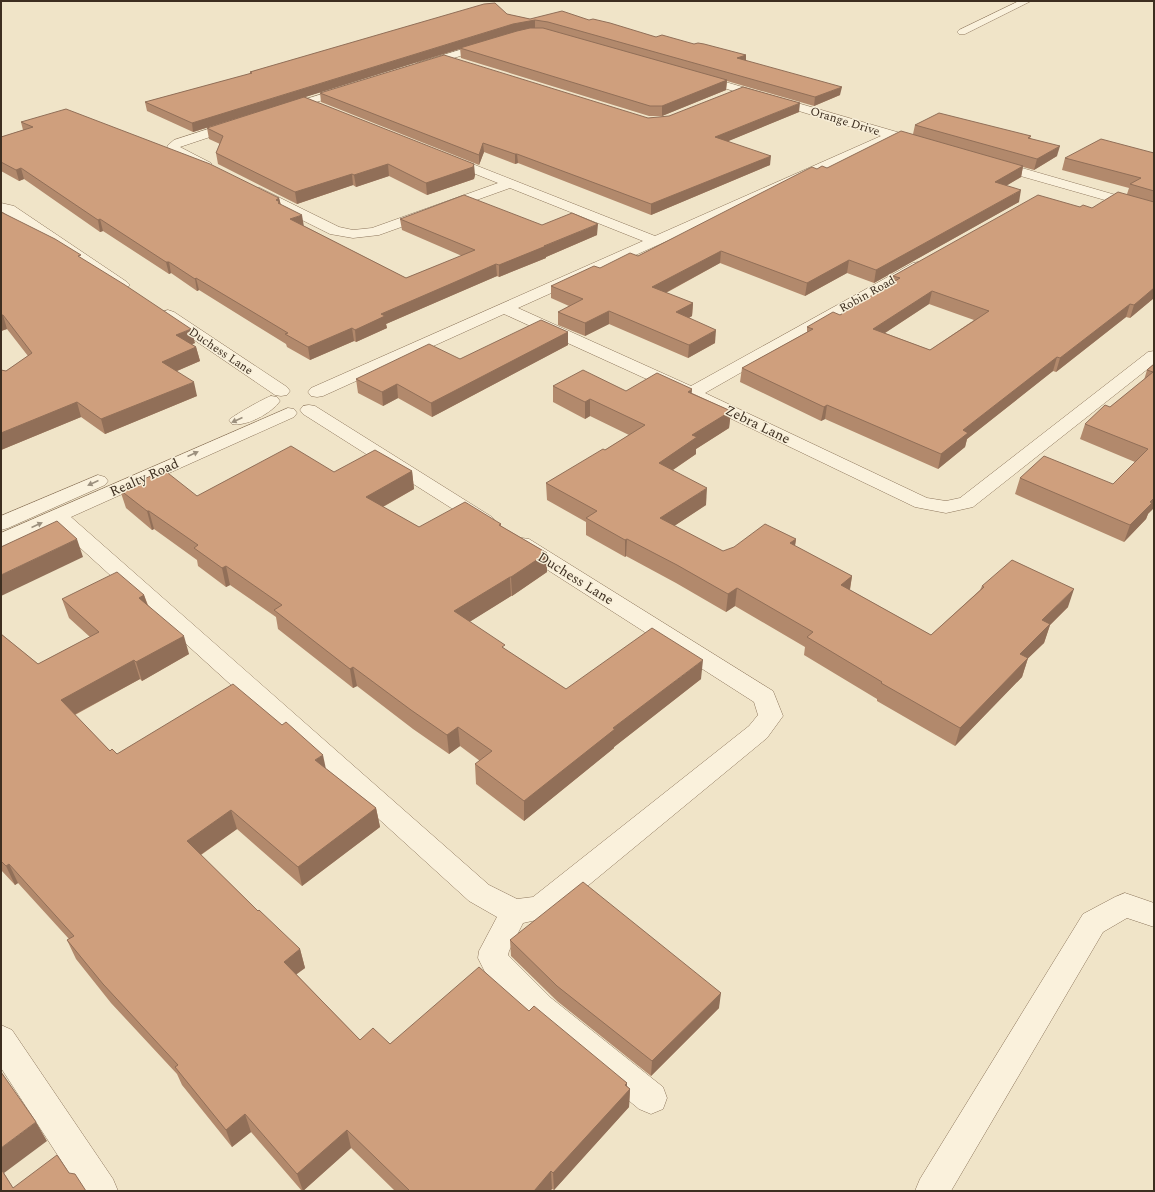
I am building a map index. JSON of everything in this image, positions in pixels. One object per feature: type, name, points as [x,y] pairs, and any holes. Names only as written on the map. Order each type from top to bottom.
[{"type":"street","points":[[962,32],[1026,1]]},
{"type":"street","points":[[408,70],[502,40]]},
{"type":"street","points":[[444,58],[460,63]]},
{"type":"street","name":"Orange Drive","points":[[688,75],[930,146]]},
{"type":"street","points":[[269,114],[357,86]]},
{"type":"street","points":[[727,95],[742,90]]},
{"type":"street","points":[[306,102],[328,111]]},
{"type":"street","points":[[217,172],[176,150],[173,146],[178,143],[246,121]]},
{"type":"street","name":"Realty Road","points":[[1,541],[288,413],[275,409],[271,405],[506,309],[894,135]]},
{"type":"street","points":[[437,154],[656,241]]},
{"type":"street","points":[[982,161],[1154,210]]},
{"type":"street","points":[[245,186],[335,231],[354,234],[374,232],[510,183]]},
{"type":"street","points":[[1043,195],[1063,184]]},
{"type":"street","points":[[1,207],[8,208],[132,291]]},
{"type":"street","name":"Robin Road","points":[[692,393],[933,257]]},
{"type":"street","name":"Duchess Lane","points":[[158,309],[296,395],[764,697],[771,716],[758,732],[540,908],[514,912]]},
{"type":"street","name":"Zebra Lane","points":[[506,309],[692,393],[922,503],[946,507],[966,503],[1154,356]]},
{"type":"street","name":"Realty Road","points":[[1,524],[296,395]]},
{"type":"street","points":[[58,516],[479,893],[514,912],[494,951],[493,958],[496,963],[540,1008],[651,1098]]},
{"type":"street","points":[[942,1187],[1093,923],[1124,905],[1154,915]]},
{"type":"street","points":[[1,1040],[101,1191]]},
{"type":"building","points":[[495,3],[507,14],[530,19],[562,11],[589,20],[593,19],[610,23],[656,37],[662,35],[694,44],[704,44],[746,55],[737,58],[842,87],[815,97],[548,22],[535,20],[513,24],[192,123],[145,102],[252,73],[250,72],[484,4]]},
{"type":"building","points":[[530,28],[543,28],[727,80],[662,106],[650,106],[460,48]]},
{"type":"building","points":[[444,55],[648,118],[669,116],[743,87],[800,103],[715,137],[771,156],[651,204],[517,154],[483,143],[479,155],[320,93]]},
{"type":"building","points":[[304,97],[474,164],[473,167],[426,183],[388,164],[295,192],[216,153],[223,136],[207,128]]},
{"type":"building","points":[[66,109],[210,164],[279,198],[276,200],[280,202],[278,203],[302,215],[290,219],[406,278],[475,250],[400,219],[464,195],[542,225],[572,213],[598,224],[499,265],[496,264],[381,314],[385,316],[355,330],[352,328],[308,347],[285,334],[288,333],[196,278],[195,279],[169,262],[166,262],[100,219],[98,220],[21,168],[16,170],[1,162],[1,137],[33,127],[21,122]]},
{"type":"building","points":[[939,113],[1031,136],[1028,138],[1060,146],[1037,159],[915,125]]},
{"type":"building","points":[[901,131],[1023,166],[995,182],[1021,190],[876,270],[849,260],[807,283],[721,251],[652,287],[693,303],[676,312],[716,330],[689,345],[609,311],[585,323],[558,312],[583,299],[551,286],[594,266],[600,268],[630,253],[638,256],[812,167],[817,169],[822,166],[827,168]]},
{"type":"building","points":[[1101,139],[1154,153],[1154,191],[1130,184],[1141,178],[1065,158]]},
{"type":"building","points":[[1118,192],[1154,202],[1154,288],[1134,305],[1130,304],[1060,358],[1057,357],[963,430],[968,433],[941,454],[827,405],[824,407],[742,368],[813,329],[807,327],[833,312],[840,315],[900,278],[893,276],[1038,195],[1080,207],[1083,205],[1092,208]],"holes":[[[932,291],[989,311],[930,350],[873,329]]]},
{"type":"building","points":[[1,212],[55,239],[81,255],[78,256],[191,329],[176,335],[196,347],[162,362],[194,382],[101,419],[77,402],[1,433],[1,370],[6,371],[32,353],[3,315],[1,315]]},
{"type":"building","points":[[541,320],[568,332],[431,403],[397,384],[382,392],[356,379],[429,344],[460,359]]},
{"type":"building","points":[[1154,364],[1154,498],[1150,502],[1152,503],[1130,525],[1020,478],[1044,456],[1113,484],[1148,449],[1085,424],[1105,405],[1110,407],[1153,372],[1147,370]]},
{"type":"building","points":[[583,370],[626,391],[657,373],[692,389],[688,392],[731,411],[692,435],[697,437],[659,463],[707,488],[660,518],[723,551],[734,547],[765,524],[796,539],[790,543],[852,576],[841,585],[931,635],[984,587],[982,586],[1012,560],[1074,589],[1042,620],[1050,624],[1020,654],[1028,658],[960,728],[881,683],[882,682],[807,637],[813,632],[737,588],[728,594],[677,565],[627,539],[625,540],[586,518],[597,511],[546,483],[603,449],[605,450],[645,425],[590,399],[585,402],[553,386]]},
{"type":"building","points":[[291,446],[334,472],[375,450],[412,471],[366,497],[419,527],[465,502],[501,524],[499,525],[547,553],[511,577],[454,611],[505,645],[502,647],[566,689],[652,628],[703,660],[613,728],[615,729],[524,801],[475,764],[492,751],[458,727],[447,735],[353,667],[350,669],[274,610],[282,605],[226,566],[222,568],[194,548],[198,545],[147,511],[120,490],[164,470],[197,496]]},
{"type":"building","points":[[57,521],[77,539],[1,575],[1,547]]},
{"type":"building","points":[[117,572],[144,595],[139,598],[184,636],[136,662],[134,660],[61,700],[110,751],[112,749],[117,754],[233,684],[282,725],[286,722],[323,755],[315,760],[376,808],[298,867],[231,810],[187,841],[258,911],[259,910],[300,949],[284,962],[360,1040],[373,1028],[390,1044],[479,967],[529,1011],[534,1006],[627,1083],[625,1085],[630,1089],[553,1173],[551,1171],[534,1191],[410,1191],[347,1130],[297,1174],[245,1114],[226,1130],[175,1067],[178,1065],[103,984],[67,940],[74,936],[9,864],[6,866],[1,861],[1,634],[38,664],[99,632],[62,599]]},
{"type":"building","points":[[583,882],[721,993],[652,1061],[557,986],[510,940]]},
{"type":"building","points":[[1,1072],[36,1122],[1,1148]]},
{"type":"building","points":[[57,1155],[69,1173],[75,1174],[86,1191],[1,1191],[1,1169],[13,1188]]}]
